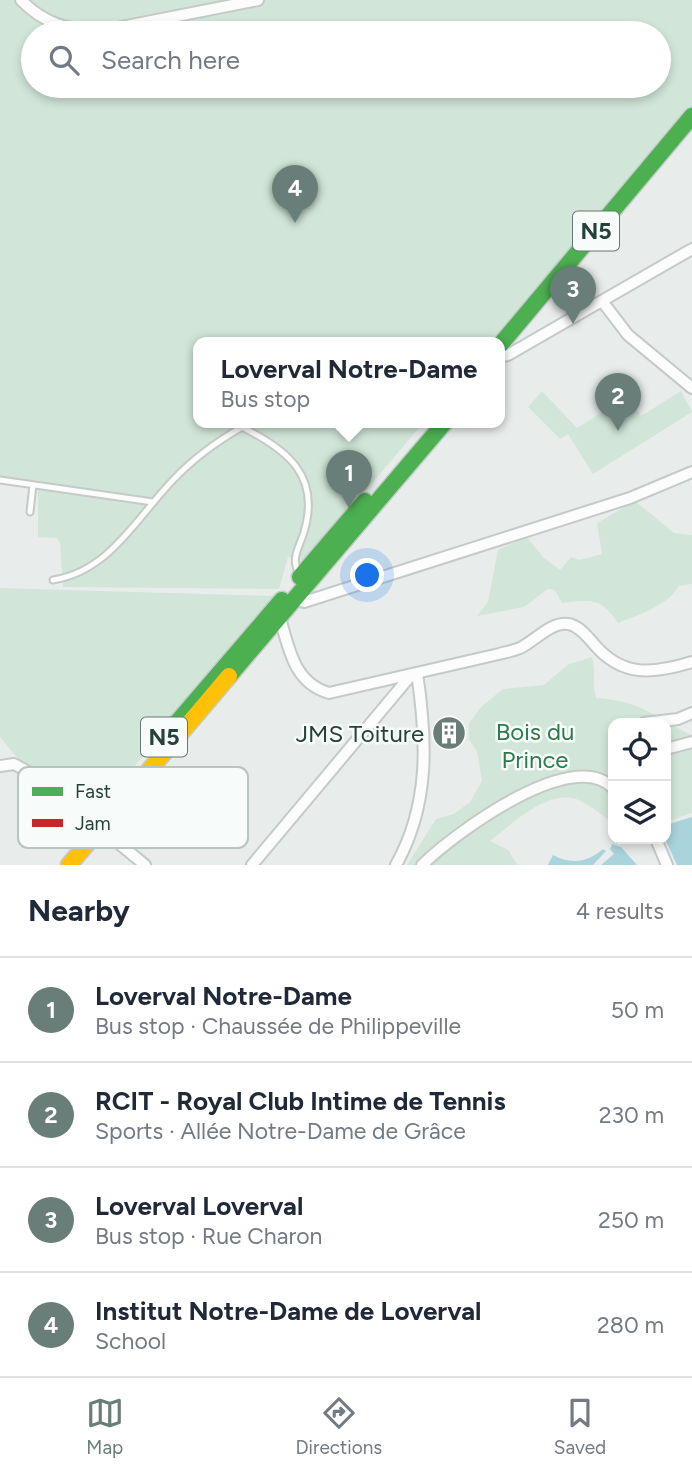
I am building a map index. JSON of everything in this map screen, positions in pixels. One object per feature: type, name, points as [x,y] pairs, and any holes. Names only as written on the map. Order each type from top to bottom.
[{"type":"main road","name":"N5","points":[[505,349],[692,116]]},
{"type":"main road","name":"N5","points":[[505,349],[692,132]]},
{"type":"main road","name":"N5","points":[[292,595],[301,576],[428,428]]},
{"type":"main road","name":"N5","points":[[146,767],[292,595],[440,428]]},
{"type":"main road","name":"N5","points":[[58,865],[74,848]]},
{"type":"main road","name":"N5","points":[[69,865],[81,848]]},
{"type":"street","points":[[21,0],[48,21]]},
{"type":"street","points":[[152,21],[258,0]]},
{"type":"street","points":[[505,352],[692,249]]},
{"type":"street","points":[[602,301],[628,335],[692,388]]},
{"type":"street","points":[[292,595],[304,602],[405,573],[630,498],[692,472]]},
{"type":"street","points":[[276,614],[297,669],[316,689],[330,693],[521,648],[548,630],[568,624],[585,634],[609,657],[627,668],[661,671],[692,662]]},
{"type":"street","points":[[252,865],[415,674]]},
{"type":"street","points":[[396,865],[418,815],[425,784],[422,704],[415,674]]},
{"type":"street","points":[[671,720],[692,713]]},
{"type":"street","points":[[671,747],[692,742]]},
{"type":"street","points":[[0,766],[13,764],[19,767]]},
{"type":"street","points":[[422,865],[457,833],[483,815],[564,779],[579,776],[598,777],[608,784]]},
{"type":"street","points":[[658,844],[667,865]]},
{"type":"street","points":[[126,848],[145,865]]},
{"type":"lane","points":[[53,580],[69,578],[95,566],[208,447],[242,428],[272,443],[299,466],[309,506],[296,552],[296,569],[301,576]]},
{"type":"lane","points":[[0,481],[153,502]]},
{"type":"lane","points":[[30,512],[33,485]]},
{"type":"green space","points":[[0,0],[692,0],[692,109],[496,337],[193,337],[193,428],[419,428],[311,555],[302,560],[288,557],[279,589],[63,587],[60,542],[56,538],[38,537],[38,484],[0,476]]},
{"type":"green space","points":[[542,391],[577,428],[628,396],[641,416],[681,391],[692,412],[593,474],[568,434],[560,439],[528,407]]},
{"type":"green space","points":[[635,501],[674,533],[692,535],[692,584],[679,586],[660,605],[618,623],[600,604],[588,601],[562,603],[555,590],[548,589],[524,607],[477,616],[488,602],[498,550],[527,537],[543,557],[560,570],[571,557],[579,560],[602,554],[597,523]]},
{"type":"green space","points":[[0,588],[274,596],[134,767],[29,767],[20,761],[0,737]]},
{"type":"green space","name":"Bois du Prince","points":[[592,657],[596,698],[637,706],[660,718],[608,718],[608,819],[576,799],[553,800],[519,818],[490,841],[508,850],[518,865],[407,865],[436,819],[454,814],[470,802],[482,781],[477,751],[469,740],[469,723],[481,707],[503,689],[544,685],[569,664]]},
{"type":"green space","name":"Bois du Prince","points":[[671,724],[692,735],[692,813],[671,820]]},
{"type":"water","points":[[692,817],[692,865],[677,865],[667,844],[671,844],[672,823]]},
{"type":"water","points":[[612,844],[621,847],[637,865],[601,865],[614,854],[610,849]]},
{"type":"water","points":[[603,849],[606,851],[593,865],[548,865],[553,855],[579,861]]},
{"type":"traffic: fast","points":[[505,339],[692,116]]},
{"type":"traffic: fast","points":[[229,676],[440,428]]},
{"type":"traffic: fast","points":[[300,577],[365,501]]},
{"type":"traffic: fast","points":[[167,734],[282,600]]},
{"type":"traffic: slow","points":[[152,767],[229,676]]},
{"type":"traffic: slow","points":[[69,865],[83,848]]},
{"type":"place","name":"Institut Notre-Dame de Loverval","points":[[295,223]]},
{"type":"place","name":"Loverval Loverval","points":[[573,324]]},
{"type":"place","name":"RCIT - Royal Club Intime de Tennis","points":[[618,431]]},
{"type":"place","name":"Loverval Notre-Dame","points":[[349,508]]},
{"type":"place","name":"JMS Toiture","points":[[449,733]]}]
